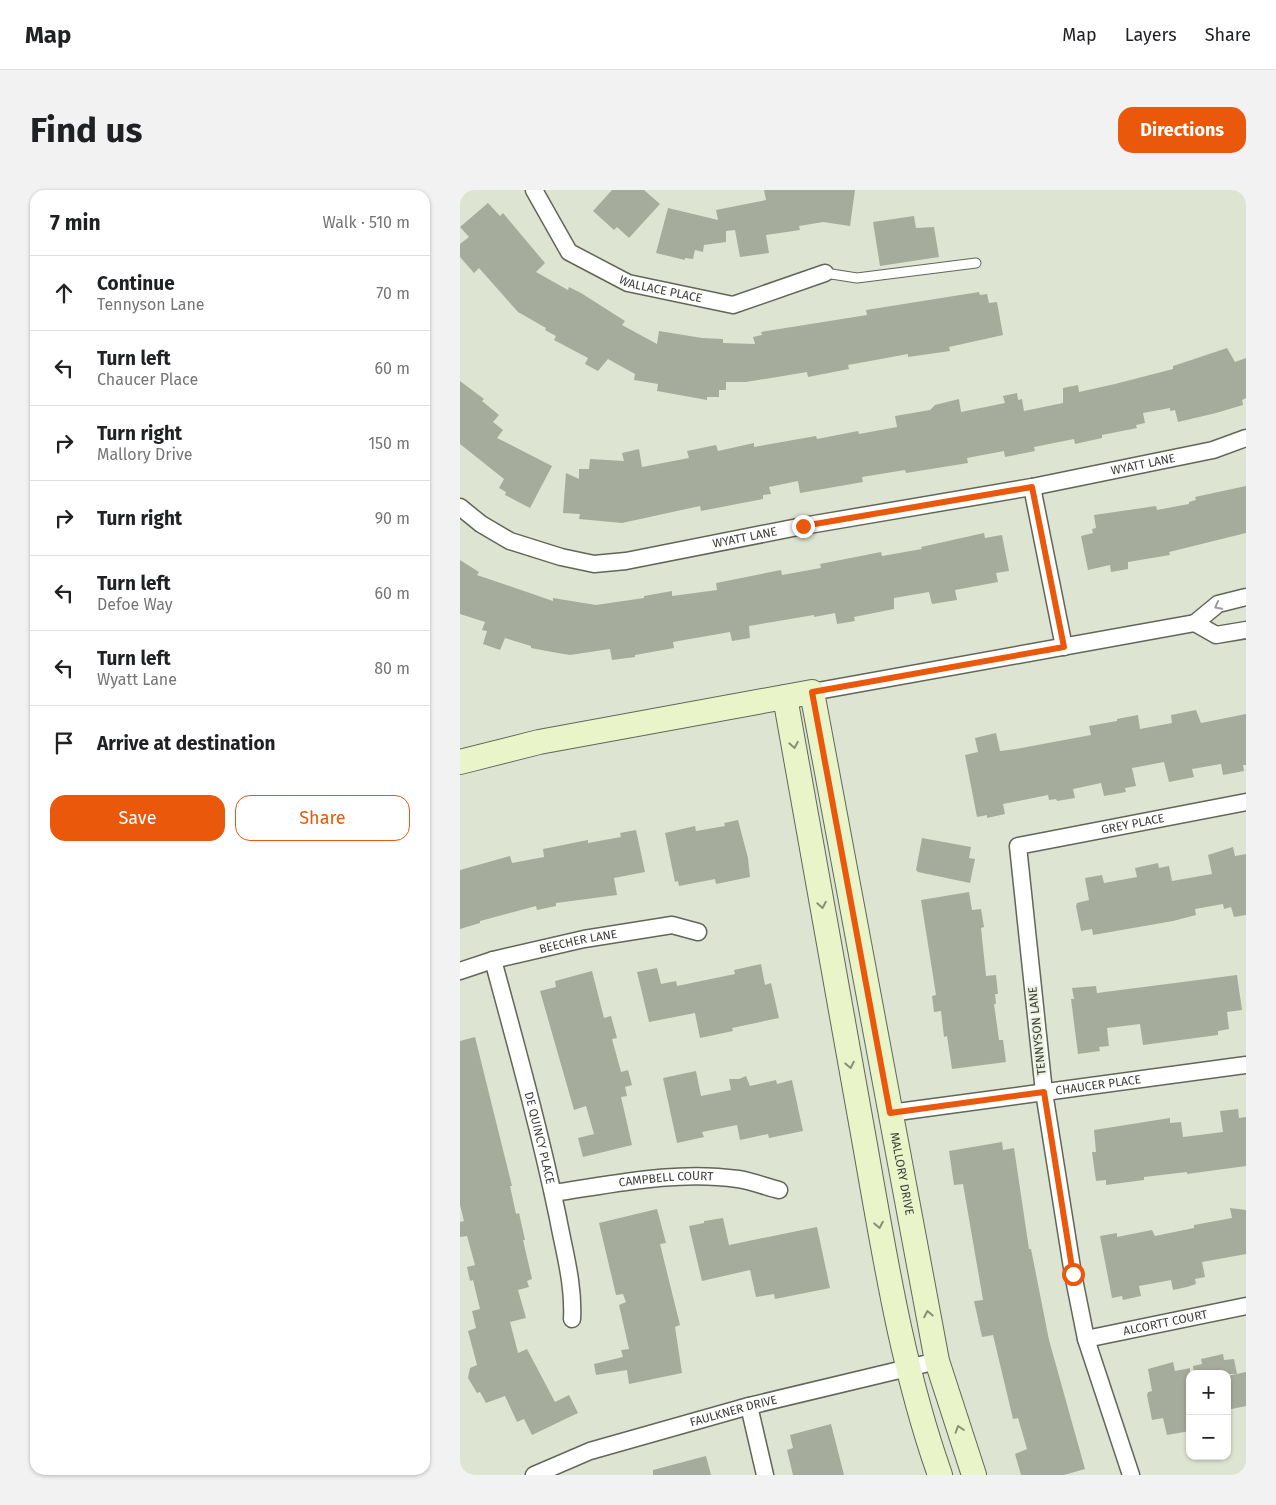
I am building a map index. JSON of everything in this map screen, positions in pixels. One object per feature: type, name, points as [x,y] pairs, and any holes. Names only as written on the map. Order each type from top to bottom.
[{"type":"main road","points":[[460,762],[539,742],[812,692]]},
{"type":"main road","name":"MALLORY DRIVE","points":[[812,692],[937,1361],[974,1475]]},
{"type":"main road","points":[[785,697],[874,1201],[909,1368],[940,1475]]},
{"type":"street","name":"WALLACE PLACE","points":[[534,190],[569,252],[628,283],[733,305],[825,273]]},
{"type":"street","name":"WYATT LANE","points":[[460,507],[481,524],[510,541],[561,557],[594,564],[626,561],[803,526],[1032,487],[1213,450],[1246,438]]},
{"type":"street","points":[[1032,487],[1064,647]]},
{"type":"street","points":[[812,692],[1195,623],[1218,604],[1246,597]]},
{"type":"street","points":[[1195,623],[1216,635],[1246,630]]},
{"type":"street","name":"GREY PLACE","points":[[1018,846],[1246,802]]},
{"type":"street","name":"TENNYSON LANE","points":[[1018,846],[1044,1092],[1073,1274],[1086,1338],[1131,1475]]},
{"type":"street","name":"BEECHER LANE","points":[[460,971],[493,960],[584,940],[672,925],[698,932]]},
{"type":"street","name":"DE QUINCY PLACE","points":[[493,960],[531,1100],[553,1193],[573,1296],[572,1319]]},
{"type":"street","name":"CHAUCER PLACE","points":[[890,1113],[1246,1066]]},
{"type":"street","name":"CAMPBELL COURT","points":[[553,1193],[635,1181],[692,1176],[740,1179],[779,1190]]},
{"type":"street","name":"ALCORTT COURT","points":[[1086,1338],[1246,1306]]},
{"type":"street","name":"FAULKNER DRIVE","points":[[534,1475],[590,1451],[749,1406],[937,1361]]},
{"type":"street","points":[[749,1406],[765,1475]]},
{"type":"lane","points":[[825,273],[857,278],[976,263]]},
{"type":"building","points":[[612,190],[644,190],[660,204],[629,238],[617,227],[614,230],[593,211]]},
{"type":"building","points":[[764,190],[855,190],[850,226],[823,222],[799,226],[800,230],[766,235],[769,253],[740,257],[735,230],[726,231],[726,242],[704,245],[703,252],[695,250],[693,259],[685,258],[685,260],[656,253],[668,208],[718,220],[716,210],[766,200]]},
{"type":"building","points":[[488,203],[500,216],[503,213],[545,263],[536,272],[568,290],[569,287],[581,293],[625,321],[622,325],[657,344],[659,331],[702,338],[723,339],[723,343],[755,344],[753,337],[762,335],[761,332],[867,315],[866,310],[979,292],[980,295],[987,294],[989,303],[997,302],[1003,335],[949,347],[950,351],[908,357],[908,354],[848,365],[849,369],[808,377],[807,372],[746,382],[726,382],[726,390],[719,390],[719,397],[707,397],[707,400],[657,391],[658,384],[634,380],[635,374],[608,359],[598,371],[585,364],[588,358],[554,340],[556,336],[545,330],[546,328],[518,312],[479,268],[474,273],[460,257],[460,244],[469,237],[460,227]]},
{"type":"building","points":[[914,216],[916,228],[934,227],[939,257],[880,266],[873,222]]},
{"type":"building","points":[[1227,348],[1235,362],[1246,358],[1246,398],[1242,400],[1243,405],[1216,413],[1178,422],[1175,410],[1170,411],[1170,408],[1143,413],[1145,423],[1136,425],[1137,428],[1102,435],[1102,438],[1075,444],[1074,439],[1034,447],[1035,451],[1005,457],[1004,451],[967,458],[968,463],[906,473],[905,470],[862,477],[863,482],[800,493],[798,481],[769,487],[771,494],[763,495],[763,499],[701,511],[700,506],[622,523],[579,519],[580,514],[563,513],[566,473],[579,479],[579,469],[589,469],[590,459],[624,461],[622,453],[639,449],[642,467],[689,458],[687,451],[716,445],[718,451],[754,443],[754,447],[816,436],[817,439],[858,431],[859,434],[897,427],[895,416],[930,410],[935,405],[959,399],[961,412],[1005,403],[1003,396],[1017,393],[1018,400],[1022,399],[1024,411],[1063,403],[1063,388],[1078,385],[1079,392],[1115,384],[1173,369],[1173,366]]},
{"type":"building","points":[[460,381],[484,399],[482,401],[499,415],[493,422],[503,430],[497,438],[552,466],[530,508],[505,495],[506,492],[499,488],[504,479],[460,444]]},
{"type":"building","points":[[1246,486],[1246,533],[1169,552],[1170,555],[1128,562],[1128,569],[1111,572],[1110,565],[1088,570],[1081,536],[1093,533],[1092,529],[1096,528],[1094,515],[1156,506],[1157,510],[1189,504],[1189,502],[1196,500],[1195,497]]},
{"type":"building","points":[[984,533],[985,538],[1002,535],[1009,571],[996,573],[998,582],[955,590],[957,600],[932,604],[929,592],[894,598],[894,609],[854,617],[855,621],[837,624],[835,613],[814,617],[814,615],[749,626],[750,638],[732,641],[730,632],[673,642],[674,648],[635,655],[635,657],[612,660],[610,649],[570,655],[531,648],[531,646],[505,638],[500,650],[483,644],[487,631],[482,630],[485,622],[460,614],[460,560],[479,572],[477,575],[553,601],[553,598],[596,605],[644,598],[644,596],[672,591],[672,596],[717,590],[716,583],[781,570],[782,575],[821,568],[820,564],[881,552],[882,556],[922,549],[921,547]]},
{"type":"building","points":[[1196,710],[1201,723],[1246,714],[1246,765],[1243,765],[1244,771],[1223,775],[1221,764],[1192,769],[1194,777],[1169,782],[1164,762],[1132,768],[1136,786],[1125,788],[1126,792],[1104,796],[1101,783],[1073,789],[1075,798],[1057,801],[1056,799],[1049,800],[1048,795],[1003,804],[1005,814],[987,818],[987,815],[977,817],[965,755],[978,752],[975,738],[996,733],[1000,751],[1016,749],[1091,735],[1089,726],[1117,721],[1117,719],[1138,715],[1140,729],[1172,723],[1171,715]]},
{"type":"building","points":[[738,820],[748,858],[750,877],[716,884],[715,879],[679,886],[678,881],[675,882],[665,833],[695,826],[696,831],[725,826],[724,823]]},
{"type":"building","points":[[636,830],[645,872],[614,878],[617,895],[556,903],[556,906],[537,910],[536,906],[480,921],[480,923],[460,929],[460,870],[510,856],[512,863],[544,857],[543,849],[588,840],[588,843],[621,837],[620,833]]},
{"type":"building","points":[[922,838],[971,847],[969,858],[975,859],[970,883],[918,872],[916,870]]},
{"type":"building","points":[[1233,847],[1235,856],[1246,854],[1246,915],[1234,917],[1231,907],[1224,909],[1223,904],[1195,909],[1196,915],[1173,921],[1093,935],[1092,929],[1081,931],[1076,906],[1077,903],[1089,900],[1085,878],[1102,875],[1104,883],[1137,877],[1135,868],[1158,863],[1159,868],[1169,866],[1172,881],[1212,874],[1208,855]]},
{"type":"building","points":[[969,892],[972,910],[981,909],[984,927],[981,928],[986,976],[996,975],[998,994],[995,994],[996,1004],[994,1004],[999,1040],[1003,1040],[1006,1062],[952,1069],[947,1036],[944,1037],[941,1011],[934,1012],[932,996],[936,995],[921,900]]},
{"type":"building","points":[[761,964],[765,985],[771,983],[779,1018],[732,1028],[733,1031],[700,1038],[695,1013],[649,1022],[637,972],[657,968],[661,984],[676,981],[677,986],[735,974],[734,970]]},
{"type":"building","points":[[592,971],[604,1018],[611,1016],[617,1038],[612,1039],[621,1072],[628,1070],[632,1085],[625,1087],[627,1096],[621,1097],[632,1145],[583,1157],[578,1138],[594,1134],[586,1106],[574,1110],[540,991],[556,987],[555,981]]},
{"type":"building","points":[[1237,975],[1242,1010],[1227,1012],[1229,1029],[1218,1031],[1218,1035],[1143,1045],[1140,1024],[1107,1028],[1109,1046],[1099,1047],[1100,1051],[1078,1054],[1071,999],[1074,999],[1072,988],[1096,986],[1097,993]]},
{"type":"building","points":[[475,1037],[512,1186],[510,1186],[516,1214],[519,1213],[532,1279],[527,1281],[529,1287],[518,1290],[526,1318],[510,1322],[518,1353],[527,1349],[555,1402],[569,1395],[578,1413],[532,1435],[524,1419],[517,1422],[505,1396],[486,1403],[480,1392],[477,1393],[468,1378],[470,1368],[477,1365],[468,1331],[476,1328],[472,1311],[480,1309],[473,1280],[470,1281],[467,1267],[475,1265],[467,1236],[460,1237],[460,1222],[464,1221],[460,1205],[460,1041]]},
{"type":"building","points":[[696,1071],[701,1096],[731,1090],[729,1079],[739,1079],[746,1076],[750,1086],[776,1080],[777,1084],[792,1080],[803,1131],[769,1138],[768,1134],[740,1140],[737,1125],[702,1132],[704,1137],[677,1143],[663,1078]]},
{"type":"building","points":[[1238,1109],[1239,1118],[1246,1117],[1246,1166],[1187,1174],[1187,1172],[1144,1177],[1144,1180],[1106,1185],[1106,1180],[1096,1181],[1092,1152],[1096,1152],[1094,1130],[1170,1118],[1170,1123],[1181,1122],[1183,1137],[1223,1132],[1220,1111]]},
{"type":"building","points":[[1002,1142],[1003,1150],[1014,1148],[1029,1249],[1031,1249],[1049,1340],[1085,1469],[1064,1475],[1021,1475],[1015,1454],[1027,1449],[1018,1418],[1013,1419],[993,1335],[982,1337],[974,1301],[983,1300],[963,1184],[954,1185],[949,1151]]},
{"type":"building","points":[[1230,1208],[1246,1210],[1246,1254],[1202,1262],[1205,1277],[1195,1279],[1196,1284],[1187,1287],[1173,1290],[1171,1280],[1139,1286],[1141,1296],[1123,1300],[1122,1296],[1112,1298],[1100,1236],[1117,1233],[1117,1237],[1152,1230],[1155,1236],[1194,1228],[1194,1225],[1232,1218]]},
{"type":"building","points":[[657,1209],[666,1243],[660,1244],[680,1325],[675,1327],[682,1373],[629,1384],[627,1370],[596,1375],[594,1364],[623,1357],[621,1350],[629,1349],[619,1305],[626,1302],[623,1294],[616,1295],[599,1223]]},
{"type":"building","points":[[723,1218],[729,1245],[817,1227],[830,1288],[775,1299],[774,1294],[756,1297],[750,1270],[702,1281],[689,1226]]},
{"type":"building","points":[[1223,1354],[1224,1360],[1234,1359],[1237,1374],[1231,1374],[1231,1370],[1194,1370],[1193,1366],[1202,1364],[1201,1359]]},
{"type":"building","points":[[1173,1362],[1175,1371],[1190,1368],[1190,1370],[1186,1370],[1186,1432],[1167,1435],[1163,1418],[1152,1420],[1147,1395],[1148,1392],[1152,1391],[1148,1369]]},
{"type":"building","points":[[1246,1372],[1246,1406],[1231,1409],[1231,1375]]},
{"type":"building","points":[[831,1424],[844,1475],[793,1475],[787,1450],[793,1448],[790,1435]]},
{"type":"building","points":[[706,1456],[711,1475],[653,1475],[653,1470]]},
{"type":"route","points":[[803,526],[1032,487],[1055,610],[1064,647],[877,682],[812,692],[822,735],[890,1113],[1044,1092],[1073,1274]]}]
